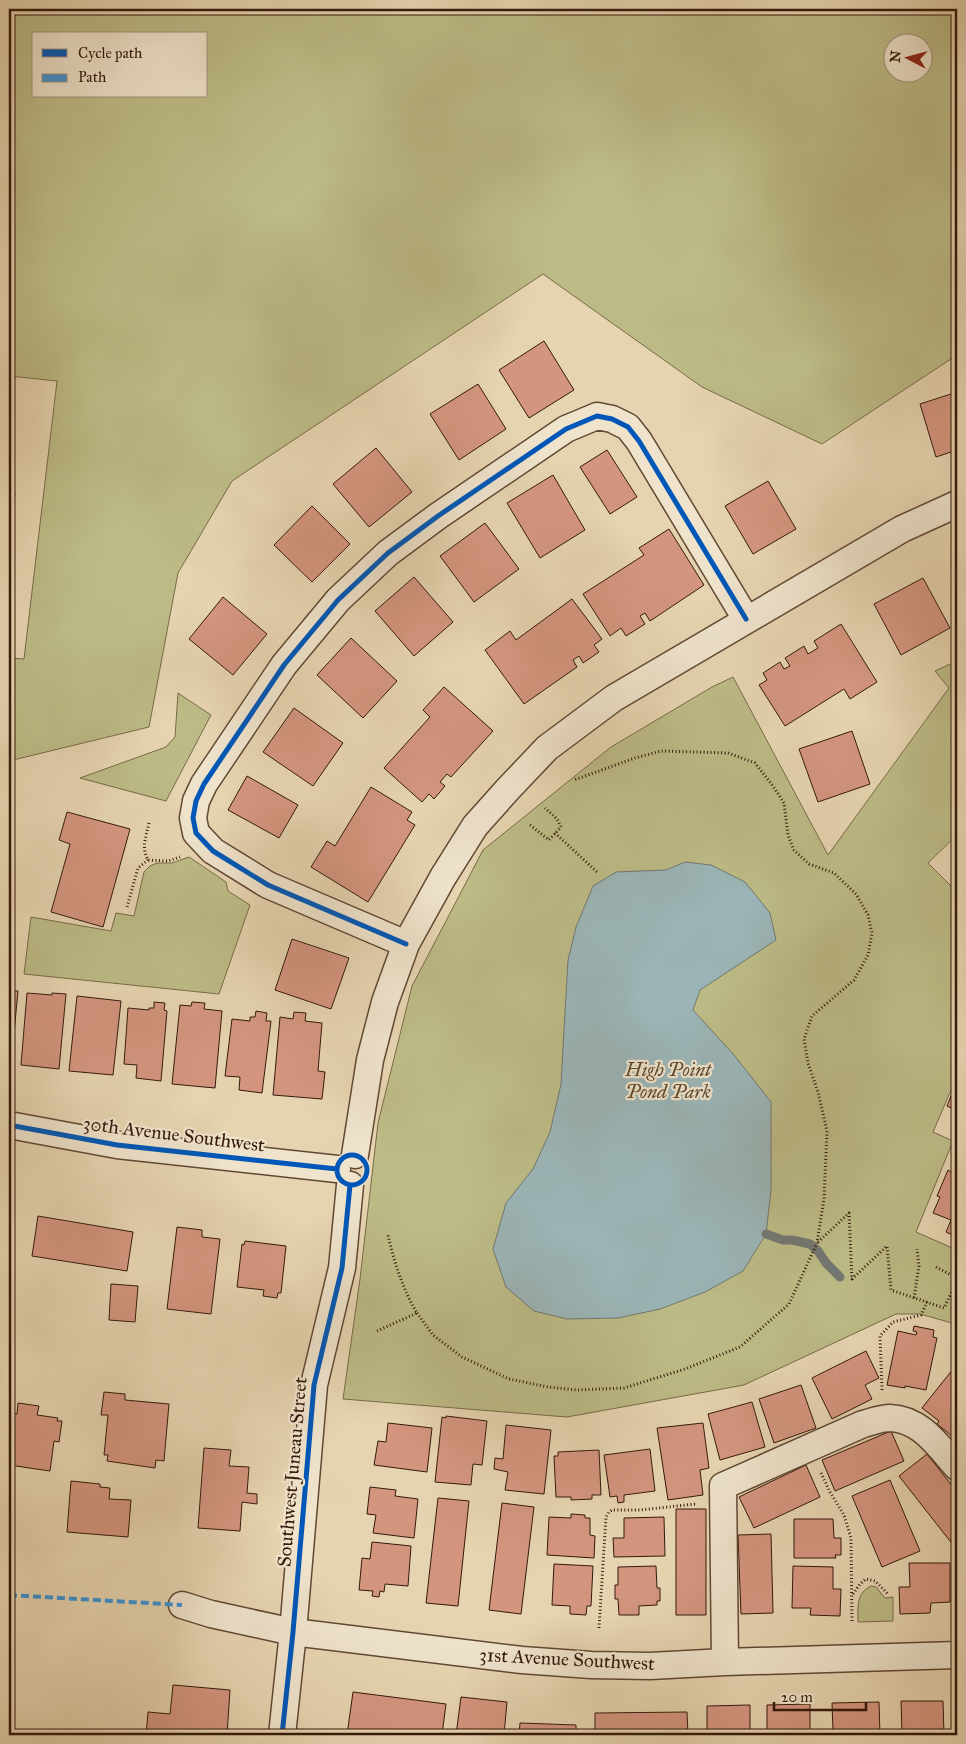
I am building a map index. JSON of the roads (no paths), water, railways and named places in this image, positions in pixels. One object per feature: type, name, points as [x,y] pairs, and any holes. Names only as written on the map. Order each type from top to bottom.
[{"type":"street","points":[[406,944],[268,885],[213,851],[196,833],[193,818],[196,801],[210,776],[284,665],[338,600],[388,553],[438,516],[566,429],[597,416],[612,419],[628,427],[639,441],[746,619]]},
{"type":"street","name":"Southwest Juneau Street","points":[[282,1735],[293,1632],[314,1385],[342,1268],[347,1170],[370,1060],[385,1002],[406,944],[443,876],[475,826],[547,748],[614,698],[902,529],[957,504]]},
{"type":"street","name":"30th Avenue Southwest","points":[[9,1125],[117,1145],[347,1170]]},
{"type":"street","points":[[725,1662],[723,1486],[863,1424],[885,1418],[911,1421],[931,1438],[957,1467]]},
{"type":"street","name":"31st Avenue Southwest","points":[[182,1605],[211,1614],[293,1632],[522,1660],[591,1665],[650,1666],[957,1655]]},
{"type":"water","points":[[685,862],[711,865],[745,882],[770,913],[776,940],[700,990],[693,1010],[734,1055],[771,1102],[771,1190],[766,1234],[743,1271],[705,1292],[660,1309],[618,1318],[567,1319],[534,1311],[506,1287],[493,1249],[506,1203],[533,1169],[550,1132],[561,1084],[568,960],[576,927],[593,886],[616,872],[666,870]]},
{"type":"waterway","points":[[766,1234],[783,1240],[810,1244],[840,1277]]},
{"type":"park label","name":"High Point Pond Park","points":[[668,1080]]}]
